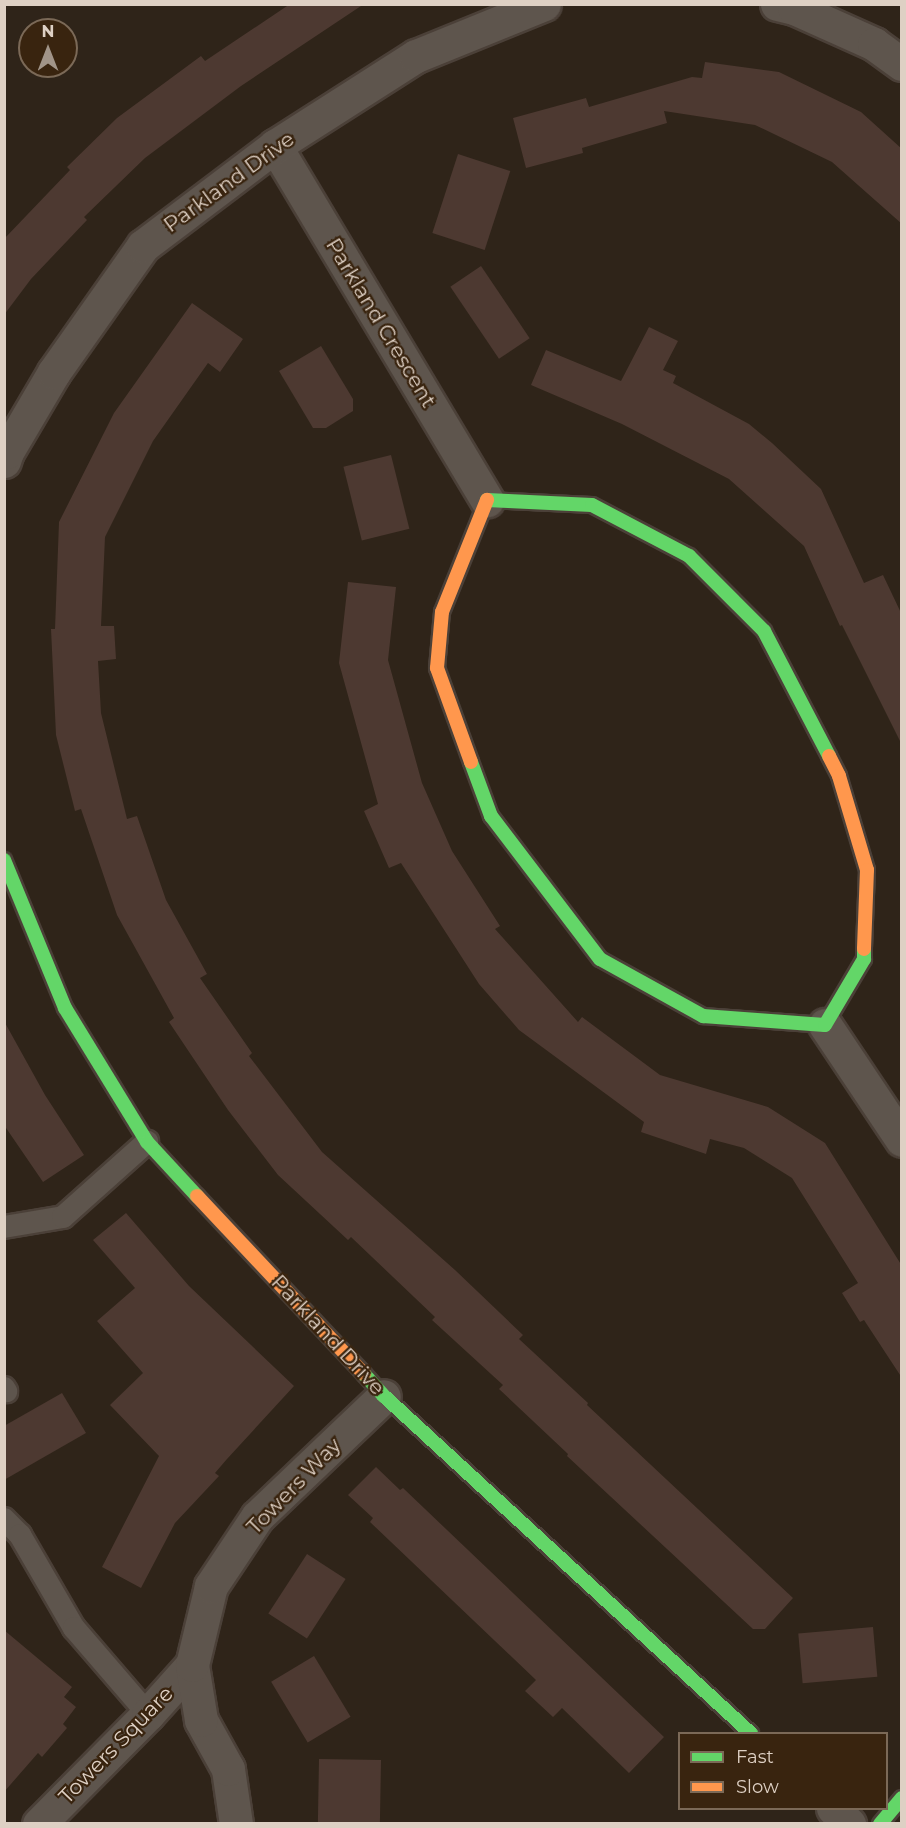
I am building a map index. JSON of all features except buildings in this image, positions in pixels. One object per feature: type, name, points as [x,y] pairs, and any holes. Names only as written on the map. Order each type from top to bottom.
[{"type":"street","name":"Parkland Drive","points":[[4,461],[54,372],[144,246],[275,146],[416,56],[544,4]]},
{"type":"street","points":[[788,6],[874,44],[902,64]]},
{"type":"street","name":"Parkland Crescent","points":[[275,146],[487,500]]},
{"type":"street","points":[[487,500],[592,505],[689,556],[764,631],[839,776],[867,870],[864,959],[825,1025],[703,1016],[600,959],[491,816],[437,668],[442,612],[487,500]]},
{"type":"street","name":"Parkland Drive","points":[[4,860],[65,1008],[147,1142],[384,1396],[749,1732]]},
{"type":"street","points":[[825,1025],[902,1140]]},
{"type":"street","name":"Towers Way","points":[[236,1824],[228,1769],[201,1720],[192,1665],[211,1586],[257,1517],[384,1396]]},
{"type":"street","name":"Towers Square","points":[[39,1824],[148,1714],[192,1665]]},
{"type":"street","points":[[880,1824],[902,1798]]},
{"type":"street","points":[[834,1810],[849,1824]]},
{"type":"lane","points":[[4,1227],[63,1217],[147,1142]]},
{"type":"lane","points":[[4,1519],[20,1535],[74,1628],[148,1714]]},
{"type":"traffic: fast","points":[[487,500],[592,505],[689,556],[764,631],[829,756]]},
{"type":"traffic: fast","points":[[471,762],[491,816],[600,959],[703,1016],[825,1025],[864,959],[864,949]]},
{"type":"traffic: fast","points":[[4,860],[65,1008],[147,1142],[197,1196]]},
{"type":"traffic: fast","points":[[364,1374],[384,1396],[749,1732]]},
{"type":"traffic: fast","points":[[880,1824],[902,1798]]},
{"type":"traffic: slow","points":[[471,762],[437,668],[442,612],[487,500]]},
{"type":"traffic: slow","points":[[829,756],[839,776],[867,870],[864,949]]},
{"type":"traffic: slow","points":[[197,1196],[364,1374]]}]
